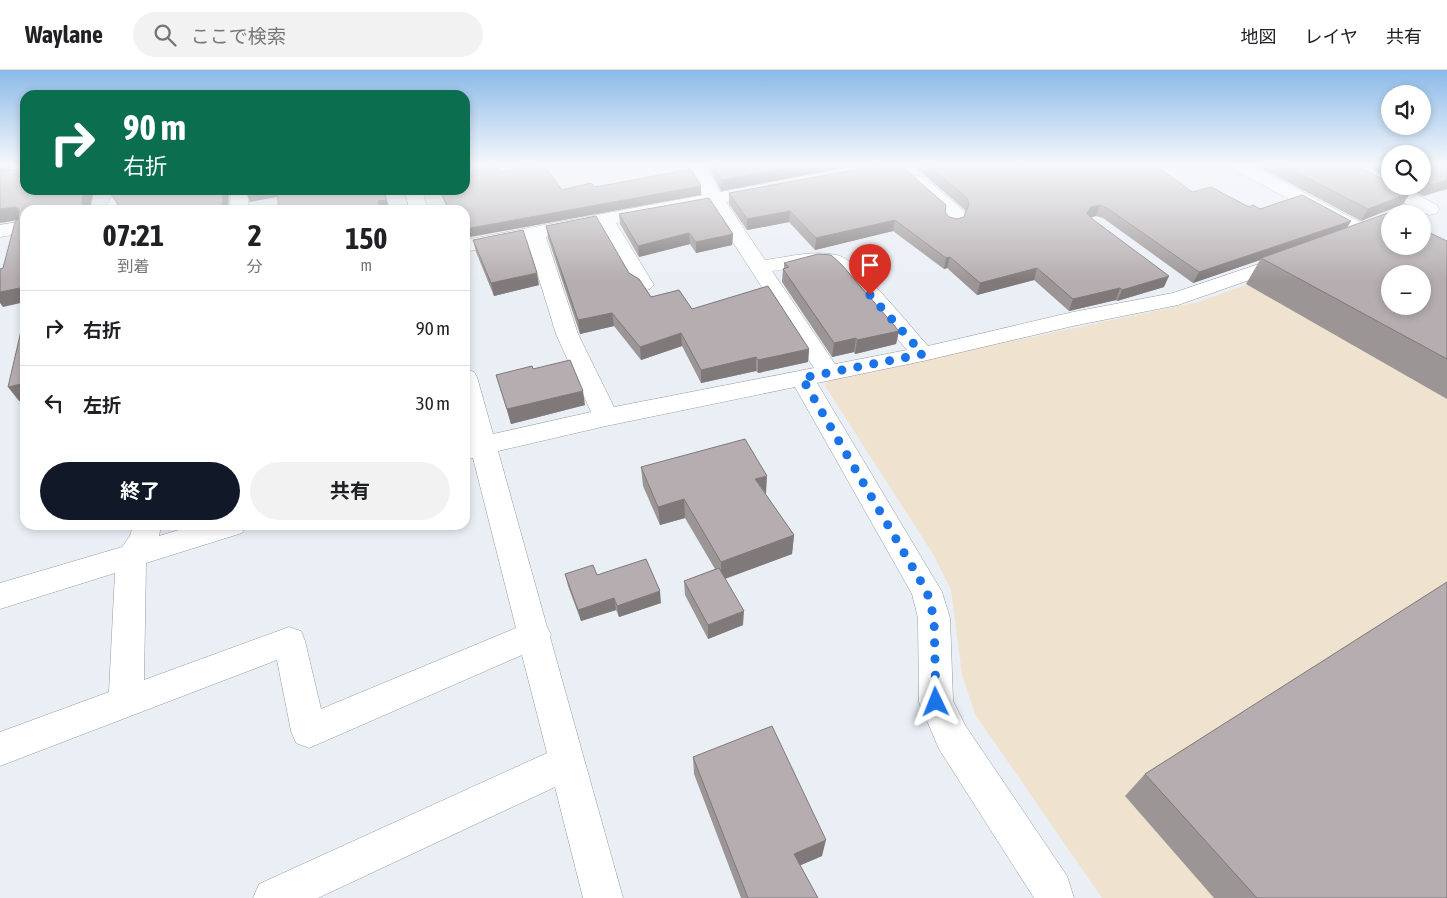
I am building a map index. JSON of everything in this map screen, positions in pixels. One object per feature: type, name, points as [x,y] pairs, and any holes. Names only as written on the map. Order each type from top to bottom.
[{"type":"street","points":[[470,245],[686,204]]},
{"type":"street","points":[[718,204],[803,335],[815,375],[927,592],[934,618],[936,702],[952,737],[1053,890],[1054,898]]},
{"type":"street","points":[[944,204],[956,214],[954,222]]},
{"type":"street","points":[[1319,204],[1374,230],[1340,242]]},
{"type":"street","points":[[605,220],[643,285]]},
{"type":"street","points":[[0,231],[20,228]]},
{"type":"street","points":[[535,234],[567,334],[606,418]]},
{"type":"street","points":[[474,448],[606,418],[923,354],[1073,319],[1178,299],[1183,288],[1304,255]]},
{"type":"street","points":[[760,267],[818,259],[836,261],[857,280],[923,354]]},
{"type":"street","points":[[470,416],[474,448],[535,635],[603,898]]},
{"type":"street","points":[[126,702],[131,557],[144,540],[145,530]]},
{"type":"street","points":[[0,596],[216,530]]},
{"type":"street","points":[[0,749],[289,641],[309,731],[535,635]]},
{"type":"street","points":[[273,898],[568,762]]},
{"type":"shaded area","points":[[1381,236],[1381,255],[1431,255],[1431,249],[1447,254],[1447,898],[1102,898],[975,714],[962,675],[951,590],[933,554],[825,386],[828,380],[1198,302]]},
{"type":"building","points":[[0,204],[82,204],[20,205],[20,288],[0,292],[0,269],[3,268],[15,222],[18,220],[19,210],[16,207],[0,209]]},
{"type":"building","points":[[117,204],[222,204],[222,205]]},
{"type":"building","points":[[278,204],[379,205],[278,205]]},
{"type":"building","points":[[447,204],[604,204],[470,228],[470,205]]},
{"type":"building","points":[[677,204],[713,204],[733,234],[696,242],[689,233],[638,246],[619,214]]},
{"type":"building","points":[[736,204],[944,204],[945,212],[949,217],[957,219],[964,217],[969,204],[1243,204],[1249,207],[1253,205],[1260,209],[1276,204],[1318,204],[1351,221],[1199,272],[1107,208],[1100,205],[1091,207],[1087,213],[1091,218],[1169,276],[1122,290],[1120,288],[1073,299],[1037,268],[980,283],[950,257],[946,258],[895,220],[816,238],[790,211],[747,219]]},
{"type":"building","points":[[1358,204],[1382,204],[1368,209]]},
{"type":"building","points":[[1381,215],[1381,255],[1431,255],[1431,233],[1447,241],[1447,359],[1261,258]]},
{"type":"building","points":[[596,216],[629,273],[639,279],[651,297],[679,290],[692,309],[768,286],[809,349],[758,360],[756,357],[701,370],[681,333],[640,347],[612,313],[578,320],[546,226]]},
{"type":"building","points":[[523,230],[537,273],[491,283],[473,240]]},
{"type":"building","points":[[818,254],[831,255],[842,265],[899,331],[834,343],[783,269],[789,267],[784,263]]},
{"type":"building","points":[[20,335],[20,384],[8,387]]},
{"type":"building","points":[[570,360],[583,391],[507,409],[496,375],[532,366],[533,369]]},
{"type":"building","points":[[745,439],[767,476],[755,479],[794,535],[721,562],[684,499],[658,507],[641,467]]},
{"type":"building","points":[[646,559],[660,591],[617,606],[614,598],[578,610],[565,574],[593,565],[597,575]]},
{"type":"building","points":[[719,568],[744,611],[708,625],[684,581]]},
{"type":"building","points":[[1447,582],[1447,898],[1257,898],[1145,774]]},
{"type":"building","points":[[772,726],[826,840],[794,854],[818,898],[748,898],[693,757]]},
{"type":"route","points":[[870,295],[923,354],[802,378],[927,592],[934,618],[936,702]]}]
